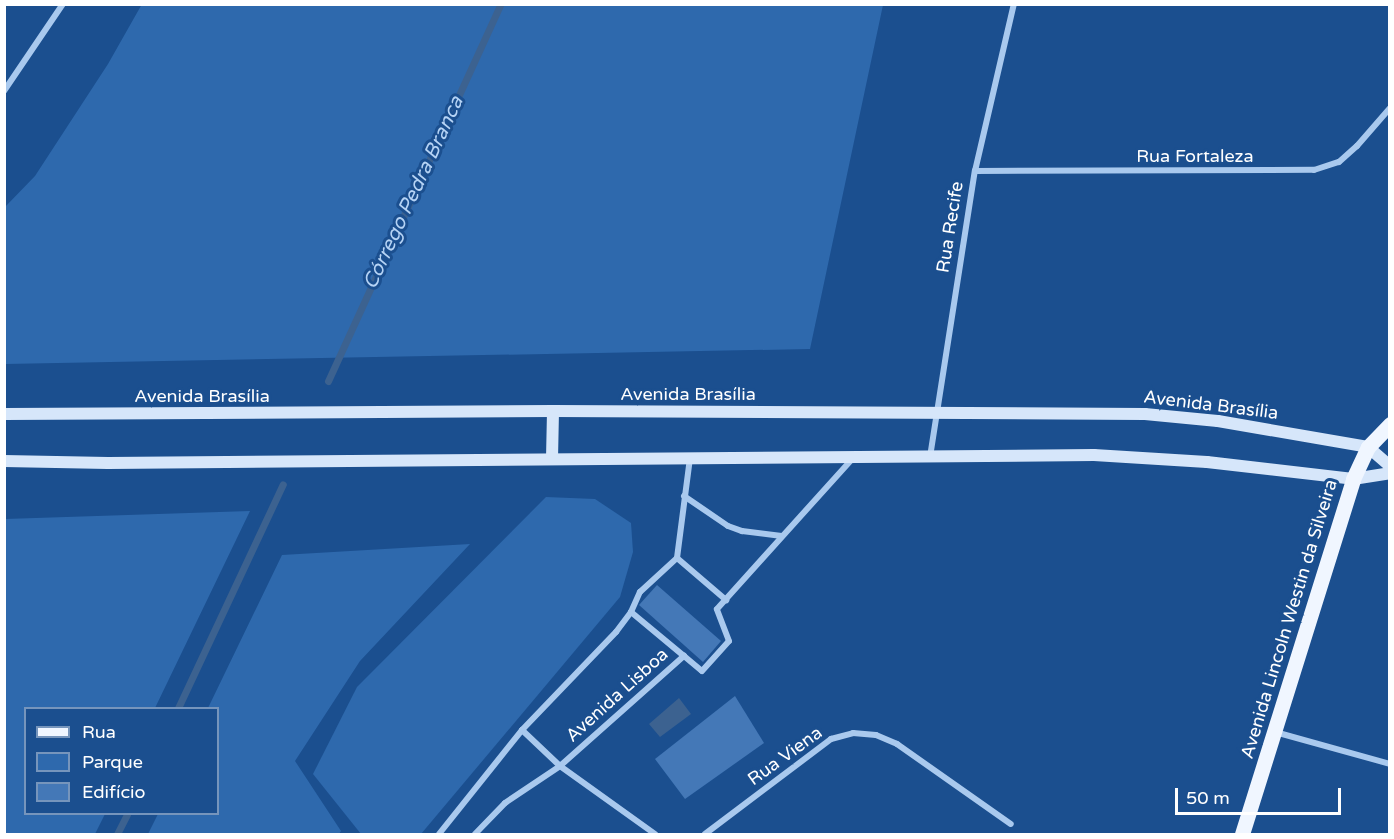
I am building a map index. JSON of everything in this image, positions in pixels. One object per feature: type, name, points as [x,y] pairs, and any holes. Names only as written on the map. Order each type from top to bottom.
[{"type":"main road","points":[[552,459],[553,411]]},
{"type":"main road","name":"Avenida Brasília","points":[[4,414],[935,411],[1175,415],[1368,447]]},
{"type":"main road","name":"Avenida Lincoln Westin da Silveira","points":[[1242,834],[1353,479],[1368,447],[1389,424]]},
{"type":"main road","points":[[1368,447],[1389,466]]},
{"type":"main road","points":[[4,461],[120,463],[855,455],[930,458],[1094,455],[1155,458],[1353,479],[1389,473]]},
{"type":"street","points":[[4,91],[63,4]]},
{"type":"street","name":"Rua Recife","points":[[930,458],[935,411],[975,171],[1014,4]]},
{"type":"street","name":"Rua Fortaleza","points":[[975,171],[1314,170],[1339,162],[1357,146],[1389,108]]},
{"type":"street","points":[[677,558],[726,600],[855,455]]},
{"type":"street","points":[[438,834],[522,730],[632,612],[640,592],[677,558],[690,457]]},
{"type":"street","points":[[684,496],[728,526],[742,531],[782,536]]},
{"type":"street","name":"Avenida Lisboa","points":[[475,834],[505,803],[560,766],[684,656],[702,671],[729,641],[717,609],[726,600]]},
{"type":"street","points":[[632,612],[684,656]]},
{"type":"street","points":[[522,730],[560,766],[656,834]]},
{"type":"street","points":[[1274,732],[1389,764]]},
{"type":"street","name":"Rua Viena","points":[[705,834],[831,739],[853,733],[876,735],[897,744],[1011,824]]},
{"type":"green space","points":[[142,4],[883,5],[810,349],[5,364],[5,207],[35,176],[108,64]]},
{"type":"green space","points":[[546,497],[595,499],[631,523],[633,552],[620,597],[421,834],[361,834],[313,774],[357,687]]},
{"type":"green space","points":[[250,511],[155,707],[24,707],[24,815],[104,815],[95,834],[5,834],[5,519]]},
{"type":"green space","points":[[470,544],[360,661],[295,761],[341,831],[339,834],[148,834],[158,815],[219,815],[219,707],[208,707],[282,555]]},
{"type":"shaded area","points":[[679,698],[691,714],[660,737],[649,724]]},
{"type":"building","points":[[657,585],[721,641],[703,662],[639,605]]},
{"type":"building","points":[[735,696],[764,743],[685,799],[655,759]]},
{"type":"waterway","name":"Córrego Pedra Branca","points":[[328,381],[501,4]]},
{"type":"waterway","points":[[178,707],[283,484]]},
{"type":"waterway","points":[[117,834],[126,815]]}]
